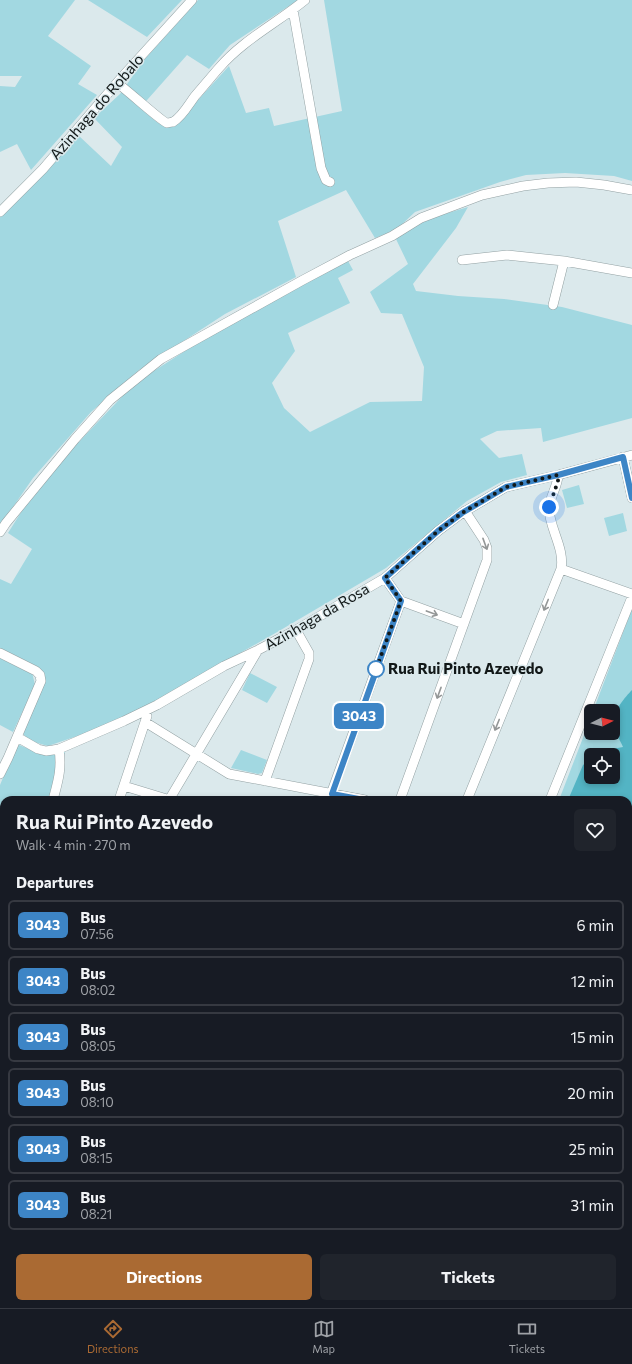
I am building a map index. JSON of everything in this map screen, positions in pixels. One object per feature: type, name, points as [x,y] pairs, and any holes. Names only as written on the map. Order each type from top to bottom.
[{"type":"street","name":"Azinhaga do Robalo","points":[[0,212],[43,169],[117,82],[192,0]]},
{"type":"street","points":[[117,82],[146,106],[160,120],[167,123],[173,122],[181,115],[220,66],[253,37],[305,0]]},
{"type":"street","points":[[293,10],[321,168],[326,180],[330,182]]},
{"type":"street","points":[[0,532],[75,439],[110,400],[161,360],[302,280],[350,255],[392,236],[421,218],[482,195],[523,186],[576,182],[632,190]]},
{"type":"street","points":[[462,260],[508,255],[564,261],[632,273]]},
{"type":"street","points":[[553,304],[564,261]]},
{"type":"street","points":[[627,456],[632,498]]},
{"type":"street","name":"Azinhaga da Rosa","points":[[17,737],[38,749],[46,751],[59,749],[149,709],[199,682],[224,666],[296,630],[385,578],[438,531],[465,511],[506,487],[558,475],[627,456]]},
{"type":"street","points":[[469,796],[561,569],[561,559],[549,507],[558,481],[558,475]]},
{"type":"street","points":[[401,796],[487,560],[487,548],[484,540],[465,511]]},
{"type":"street","points":[[561,569],[632,594]]},
{"type":"street","points":[[385,578],[401,601],[464,624]]},
{"type":"street","points":[[552,796],[632,597]]},
{"type":"street","points":[[332,794],[401,601]]},
{"type":"street","points":[[265,781],[309,659],[309,653],[296,630]]},
{"type":"street","points":[[172,796],[258,650]]},
{"type":"street","points":[[0,654],[36,671],[40,675],[41,682],[0,774]]},
{"type":"street","points":[[120,796],[149,709]]},
{"type":"street","points":[[145,722],[229,774],[343,796]]},
{"type":"street","points":[[54,796],[60,775],[61,762],[59,749]]},
{"type":"street","points":[[124,786],[157,796]]},
{"type":"shaded area","points":[[0,0],[75,0],[48,36],[91,66],[78,84],[97,95],[31,170],[17,144],[0,152],[0,86],[15,87],[22,76],[0,76]]},
{"type":"shaded area","points":[[88,0],[182,0],[147,37]]},
{"type":"shaded area","points":[[198,0],[298,0],[230,45],[209,69],[187,55],[140,108],[158,123],[171,124],[188,111],[229,66],[246,113],[269,108],[274,126],[342,111],[324,0],[632,0],[632,181],[614,176],[565,173],[526,175],[500,182],[415,212],[396,230],[375,238],[346,190],[278,221],[296,277],[225,314],[139,370],[91,412],[33,478],[0,526],[0,217],[78,135],[111,166],[122,147],[94,118],[120,94],[144,60]]},
{"type":"shaded area","points":[[468,207],[456,228],[413,284],[416,291],[504,299],[562,307],[632,325],[632,418],[543,442],[541,428],[497,431],[480,439],[499,458],[522,454],[527,475],[501,482],[467,501],[386,568],[226,661],[168,697],[83,734],[48,746],[27,740],[23,733],[43,675],[38,667],[0,650],[0,579],[11,584],[32,549],[8,533],[25,506],[74,447],[135,383],[232,321],[348,261],[353,270],[338,278],[350,303],[288,333],[295,351],[272,383],[284,408],[310,432],[370,402],[422,401],[424,367],[402,314],[381,313],[370,292],[408,264],[395,237],[431,218]]},
{"type":"shaded area","points":[[579,485],[584,504],[567,508],[562,490]]},
{"type":"shaded area","points":[[623,513],[627,531],[609,536],[604,518]]},
{"type":"shaded area","points":[[632,609],[632,796],[561,796],[584,735],[584,740],[620,740],[620,704],[596,704]]},
{"type":"shaded area","points":[[0,657],[32,672],[35,685],[13,732],[0,725]]},
{"type":"shaded area","points":[[250,673],[277,687],[267,703],[242,690]]},
{"type":"shaded area","points":[[632,690],[632,796],[570,796],[584,764],[584,784],[620,784],[620,748],[618,748],[623,747],[620,740],[620,705]]},
{"type":"shaded area","points":[[17,744],[43,755],[66,748],[52,796],[0,796],[0,785]]},
{"type":"shaded area","points":[[241,750],[267,760],[262,773],[258,774],[231,768]]},
{"type":"bus line","name":"3043","points":[[343,796],[332,794],[401,601],[385,578],[438,531],[462,513],[506,487],[558,475],[623,457],[632,498]]},
{"type":"place","name":"Rua Rui Pinto Azevedo","points":[[376,669]]},
{"type":"route","points":[[376,669],[374,675],[401,601],[385,578],[438,531],[462,513],[506,487],[558,475],[558,481],[549,507]]}]
